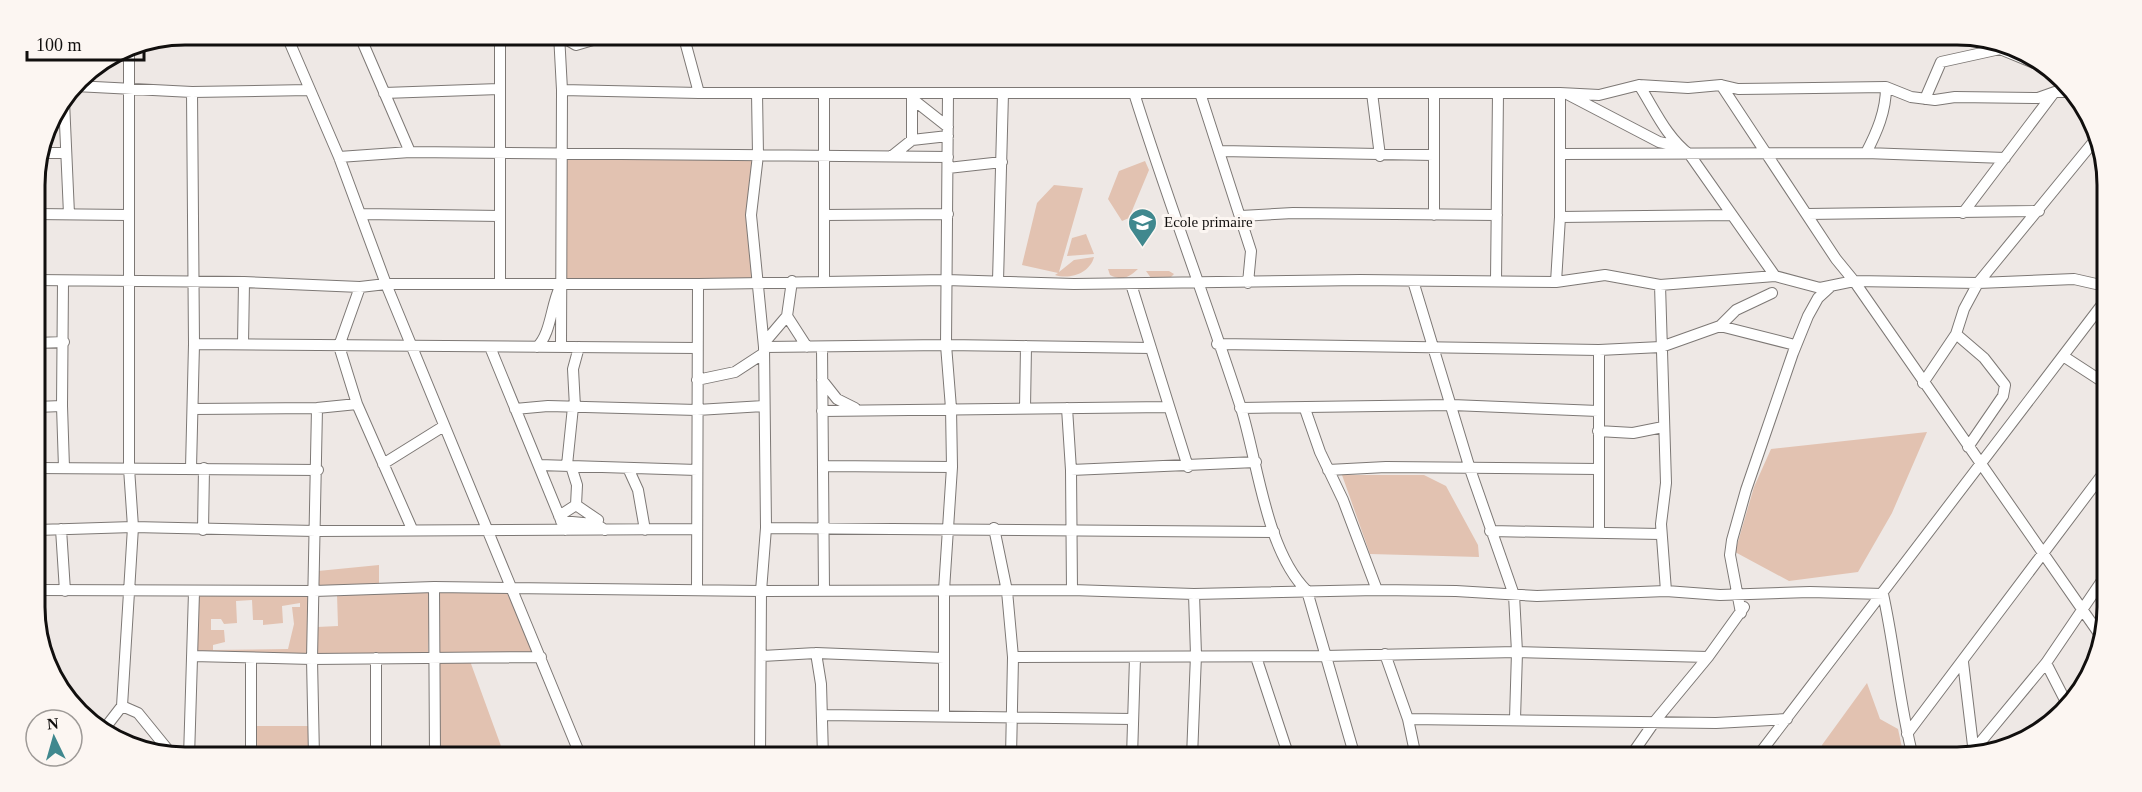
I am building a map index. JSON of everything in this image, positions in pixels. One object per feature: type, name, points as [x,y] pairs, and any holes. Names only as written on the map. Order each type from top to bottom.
[{"type":"street","points":[[291,45],[339,157],[386,284],[577,747]]},
{"type":"street","points":[[364,45],[410,152]]},
{"type":"street","points":[[500,45],[500,284]]},
{"type":"street","points":[[560,45],[562,90],[561,347]]},
{"type":"street","points":[[686,45],[699,93]]},
{"type":"street","points":[[1925,99],[1941,62],[1994,50]]},
{"type":"street","points":[[108,724],[122,706],[133,527],[129,468],[129,58]]},
{"type":"street","points":[[562,90],[699,93],[1562,93],[1599,95],[1640,85],[1688,88],[1721,85],[1738,89],[1886,87],[1911,97],[1925,99],[2038,98],[2061,92]]},
{"type":"street","points":[[1640,85],[1664,128],[1678,146],[1690,155],[1775,276]]},
{"type":"street","points":[[1721,85],[1836,259],[1854,281],[2095,628]]},
{"type":"street","points":[[85,87],[192,92],[309,90]]},
{"type":"street","points":[[1866,153],[1886,104],[1886,87]]},
{"type":"street","points":[[384,93],[499,89]]},
{"type":"street","points":[[1735,103],[1738,89]]},
{"type":"street","points":[[191,468],[194,344],[192,92]]},
{"type":"street","points":[[1963,213],[2055,92]]},
{"type":"street","points":[[757,93],[758,155],[751,215],[764,348],[766,528],[761,591],[760,747]]},
{"type":"street","points":[[824,93],[824,281]]},
{"type":"street","points":[[912,93],[915,101],[948,132]]},
{"type":"street","points":[[912,93],[912,140]]},
{"type":"street","points":[[944,716],[944,590],[952,467],[951,408],[946,345],[948,93]]},
{"type":"street","points":[[998,281],[1003,93]]},
{"type":"street","points":[[1134,93],[1240,408],[1274,532],[1289,571],[1307,591],[1352,747]]},
{"type":"street","points":[[1200,93],[1221,152],[1251,251],[1248,283]]},
{"type":"street","points":[[1372,93],[1380,156]]},
{"type":"street","points":[[1434,93],[1434,215]]},
{"type":"street","points":[[1496,281],[1498,93]]},
{"type":"street","points":[[1562,93],[1659,142],[1678,146]]},
{"type":"street","points":[[1556,282],[1560,217],[1562,93]]},
{"type":"street","points":[[64,115],[64,153],[69,214]]},
{"type":"street","points":[[892,156],[912,140],[948,132]]},
{"type":"street","points":[[1923,383],[1956,334],[1964,309],[1978,283],[2091,145]]},
{"type":"street","points":[[339,157],[410,152],[824,155],[892,156],[948,163],[1002,162]]},
{"type":"street","points":[[1221,152],[1434,156]]},
{"type":"street","points":[[49,153],[64,153]]},
{"type":"street","points":[[1560,154],[1866,153],[2005,158]]},
{"type":"street","points":[[1807,214],[2039,211]]},
{"type":"street","points":[[1241,216],[1293,213],[1497,215]]},
{"type":"street","points":[[45,214],[128,214]]},
{"type":"street","points":[[362,214],[500,216]]},
{"type":"street","points":[[824,215],[948,214]]},
{"type":"street","points":[[1560,217],[1731,215]]},
{"type":"street","points":[[45,280],[244,282],[360,286],[946,280],[1131,284],[1556,282],[1605,275],[1660,285],[1775,276],[1803,285],[1830,287],[1854,281],[1978,283],[2074,279],[2097,284]]},
{"type":"street","points":[[63,281],[64,468]]},
{"type":"street","points":[[697,380],[735,372],[764,348],[787,316],[792,281]]},
{"type":"street","points":[[1413,281],[1470,469],[1514,595],[1517,652],[1515,719]]},
{"type":"street","points":[[243,344],[244,282]]},
{"type":"street","points":[[537,347],[543,342],[552,304],[561,284]]},
{"type":"street","points":[[697,590],[698,284]]},
{"type":"street","points":[[1131,284],[1188,467]]},
{"type":"street","points":[[1660,285],[1666,483],[1661,513],[1666,591]]},
{"type":"street","points":[[360,286],[339,346],[357,405],[412,529]]},
{"type":"street","points":[[1741,613],[1730,555],[1746,490],[1800,334],[1818,298],[1830,287]]},
{"type":"street","points":[[1217,344],[1599,350],[1661,347],[1720,326],[1736,310],[1772,293]]},
{"type":"street","points":[[1765,747],[2097,311]]},
{"type":"street","points":[[787,316],[807,347]]},
{"type":"street","points":[[1720,326],[1791,344]]},
{"type":"street","points":[[1956,334],[1984,358],[2005,385],[2003,396],[1968,447]]},
{"type":"street","points":[[45,343],[64,342]]},
{"type":"street","points":[[194,344],[697,348]]},
{"type":"street","points":[[764,348],[946,345],[1151,348]]},
{"type":"street","points":[[1025,408],[1026,346]]},
{"type":"street","points":[[490,347],[562,522]]},
{"type":"street","points":[[562,522],[576,504],[577,485],[569,465],[574,407],[573,369],[579,347]]},
{"type":"street","points":[[822,347],[824,590]]},
{"type":"street","points":[[1599,350],[1599,531]]},
{"type":"street","points":[[2063,356],[2097,378]]},
{"type":"street","points":[[822,380],[837,399],[862,410]]},
{"type":"street","points":[[193,409],[318,408],[357,405]]},
{"type":"street","points":[[1240,408],[1305,409],[1452,405],[1598,411]]},
{"type":"street","points":[[45,407],[62,406]]},
{"type":"street","points":[[515,409],[574,407],[697,410],[764,406]]},
{"type":"street","points":[[822,411],[1168,407]]},
{"type":"street","points":[[314,747],[312,659],[318,408]]},
{"type":"street","points":[[1067,408],[1071,470],[1072,590]]},
{"type":"street","points":[[1305,409],[1377,590]]},
{"type":"street","points":[[383,464],[444,426]]},
{"type":"street","points":[[1598,431],[1634,432],[1663,427]]},
{"type":"street","points":[[1071,470],[1188,467],[1256,462]]},
{"type":"street","points":[[539,465],[697,470]]},
{"type":"street","points":[[823,466],[952,467]]},
{"type":"street","points":[[823,482],[851,466]]},
{"type":"street","points":[[45,468],[318,470]]},
{"type":"street","points":[[203,530],[204,468]]},
{"type":"street","points":[[628,468],[638,490],[645,530]]},
{"type":"street","points":[[1328,470],[1598,469]]},
{"type":"street","points":[[1907,734],[2097,482]]},
{"type":"street","points":[[576,504],[598,520],[600,527]]},
{"type":"street","points":[[45,530],[133,527],[316,531],[486,530],[562,522],[645,530],[697,529]]},
{"type":"street","points":[[766,528],[1274,532]]},
{"type":"street","points":[[994,528],[1007,591],[1013,657],[1011,747]]},
{"type":"street","points":[[61,529],[64,591]]},
{"type":"street","points":[[1490,531],[1599,531],[1662,534]]},
{"type":"street","points":[[45,590],[314,591],[434,587],[761,591],[1072,590],[1194,594],[1377,590],[1514,595],[1666,591],[1739,595],[1883,594]]},
{"type":"street","points":[[434,587],[435,747]]},
{"type":"street","points":[[1980,745],[2046,663],[2097,588]]},
{"type":"street","points":[[189,747],[194,592]]},
{"type":"street","points":[[1192,747],[1196,655],[1194,594]]},
{"type":"street","points":[[1637,747],[1741,613],[1751,594]]},
{"type":"street","points":[[1883,594],[1896,660],[1903,720],[1910,747]]},
{"type":"street","points":[[1013,657],[1135,658],[1196,655],[1256,657],[1517,652],[1708,657]]},
{"type":"street","points":[[762,656],[816,653],[944,658]]},
{"type":"street","points":[[816,653],[820,673],[823,747]]},
{"type":"street","points":[[1385,654],[1408,719],[1414,747]]},
{"type":"street","points":[[192,656],[312,659],[541,657]]},
{"type":"street","points":[[1256,657],[1285,747]]},
{"type":"street","points":[[251,658],[251,747]]},
{"type":"street","points":[[376,658],[376,747]]},
{"type":"street","points":[[1132,747],[1135,658]]},
{"type":"street","points":[[1962,662],[1973,746]]},
{"type":"street","points":[[2046,663],[2064,697]]},
{"type":"street","points":[[122,706],[138,713],[164,745]]},
{"type":"street","points":[[823,715],[1133,719]]},
{"type":"street","points":[[1408,719],[1716,723],[1787,718]]},
{"type":"shaded area","points":[[565,158],[754,158],[756,279],[563,282]]},
{"type":"shaded area","points":[[1145,161],[1149,170],[1129,218],[1122,221],[1108,199],[1119,171]]},
{"type":"shaded area","points":[[1054,185],[1083,188],[1059,272],[1074,260],[1094,257],[1092,263],[1084,271],[1073,276],[1055,275],[1058,273],[1022,265],[1037,203]]},
{"type":"shaded area","points":[[1086,234],[1094,254],[1067,256],[1072,238]]},
{"type":"shaded area","points":[[1108,269],[1138,269],[1121,278],[1110,275]]},
{"type":"shaded area","points":[[1146,271],[1169,271],[1174,274],[1168,280],[1151,278]]},
{"type":"shaded area","points":[[1927,432],[1892,513],[1858,572],[1789,581],[1735,552],[1754,487],[1771,449]]},
{"type":"shaded area","points":[[1342,475],[1424,475],[1446,486],[1478,545],[1479,557],[1370,554]]},
{"type":"shaded area","points":[[379,565],[379,584],[318,589],[318,571]]},
{"type":"shaded area","points":[[437,590],[507,593],[535,653],[436,654]]},
{"type":"shaded area","points":[[430,591],[428,653],[315,654],[317,627],[338,626],[337,594]]},
{"type":"shaded area","points":[[313,593],[310,657],[193,655],[196,594]],"holes":[[[252,600],[253,620],[263,620],[263,625],[283,623],[282,606],[300,603],[300,607],[292,607],[294,624],[288,649],[213,650],[213,645],[225,642],[224,630],[211,630],[211,619],[221,619],[224,624],[237,623],[236,601]]]},
{"type":"shaded area","points":[[436,661],[470,661],[501,747],[438,747]]},
{"type":"shaded area","points":[[1867,683],[1880,719],[1898,729],[1902,747],[1822,747]]},
{"type":"shaded area","points":[[254,726],[310,726],[311,747],[254,747]]},
{"type":"place","name":"Ecole primaire","points":[[1143,248]]}]
